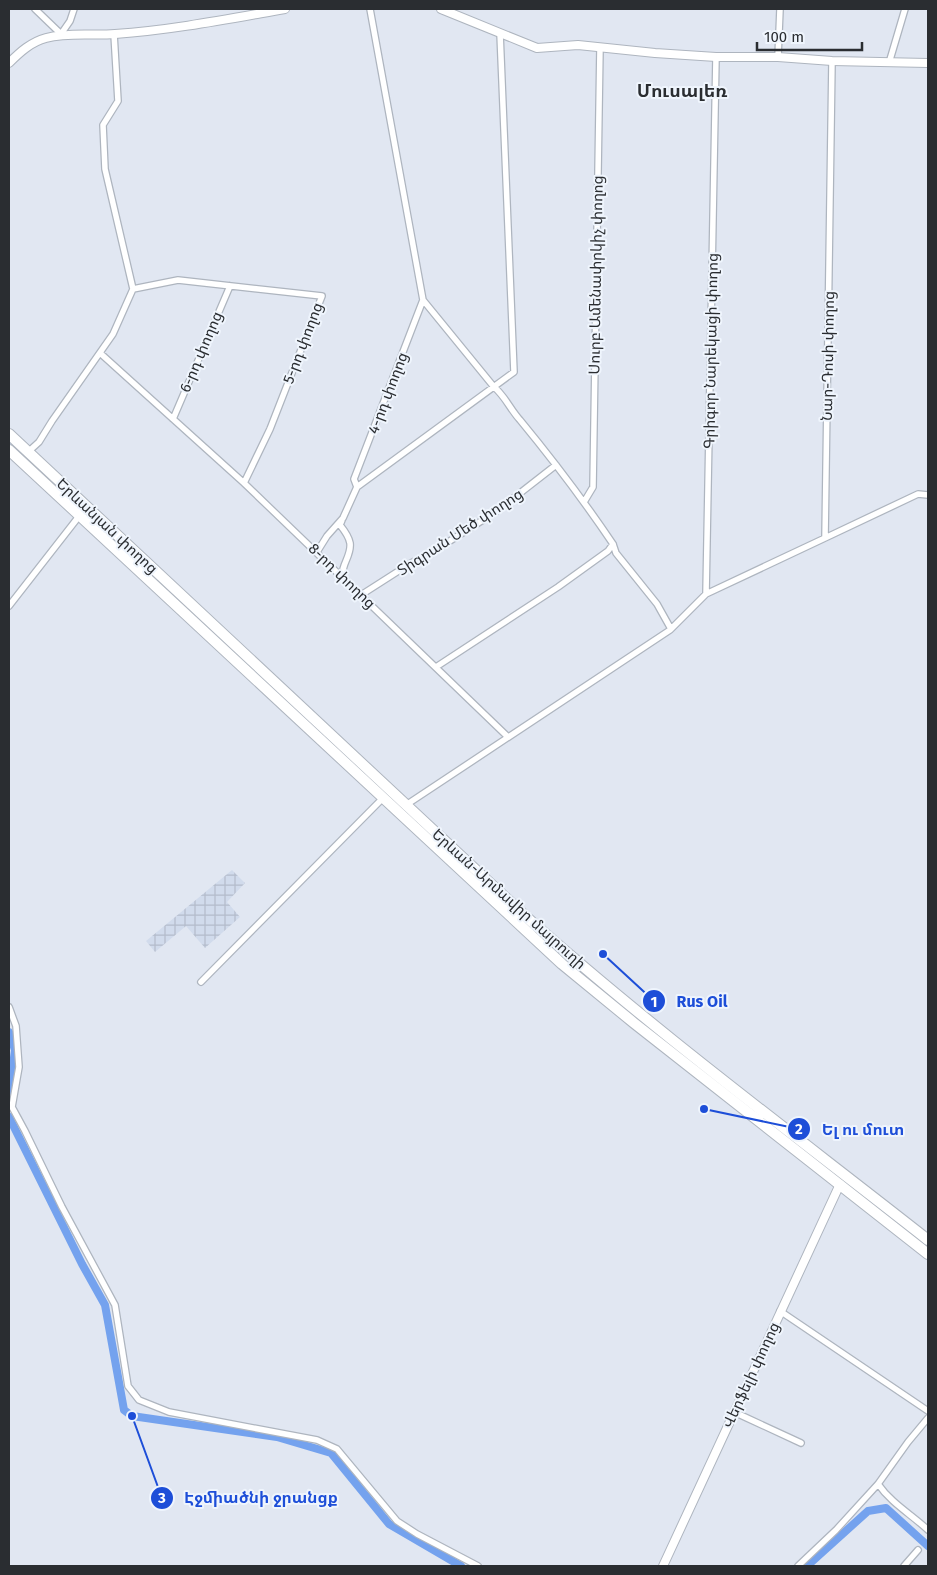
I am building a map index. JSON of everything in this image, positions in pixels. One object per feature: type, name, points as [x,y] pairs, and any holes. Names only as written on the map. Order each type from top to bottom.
[{"type":"highway","name":"Երևանյան փողոց","points":[[9,434],[206,618]]},
{"type":"highway","name":"Երևանյան փողոց","points":[[10,456],[80,515],[197,624]]},
{"type":"highway","name":"Երևան-Արմավիր մայրուղի","points":[[206,618],[570,956],[801,1147]]},
{"type":"highway","name":"Երևան-Արմավիր մայրուղի","points":[[197,624],[562,964],[634,1023],[823,1164]]},
{"type":"highway","points":[[823,1164],[840,1184],[928,1254]]},
{"type":"highway","points":[[823,1164],[928,1240]]},
{"type":"main road","points":[[9,62],[26,47],[44,38],[61,34],[114,34],[192,25],[284,9]]},
{"type":"main road","points":[[441,9],[537,48],[578,45],[716,57],[778,57],[832,61],[928,63]]},
{"type":"main road","name":"Վերֆելի փողոց","points":[[663,1566],[840,1184]]},
{"type":"street","points":[[35,9],[61,34],[70,21],[74,9]]},
{"type":"street","points":[[370,9],[423,300],[494,387],[502,394],[518,418],[584,502],[613,544],[616,553],[657,604],[670,629]]},
{"type":"street","points":[[778,57],[780,9]]},
{"type":"street","points":[[889,63],[905,9]]},
{"type":"street","points":[[343,578],[343,566],[350,549],[350,541],[340,525],[357,487],[514,372],[500,33]]},
{"type":"street","points":[[28,452],[39,442],[113,334],[133,289],[105,169],[103,125],[118,101],[114,34]]},
{"type":"street","name":"Սուրբ Ամենափրկիչ փողոց","points":[[584,502],[593,488],[600,46]]},
{"type":"street","name":"Գրիգոր Նարեկացի փողոց","points":[[706,594],[716,57]]},
{"type":"street","name":"Նար-Դոսի փողոց","points":[[826,538],[832,61]]},
{"type":"street","name":"5-րդ փողոց","points":[[133,289],[178,280],[322,296],[270,429],[244,483]]},
{"type":"street","name":"6-րդ փողոց","points":[[173,419],[230,286]]},
{"type":"street","name":"4-րդ փողոց","points":[[357,487],[354,479],[423,300]]},
{"type":"street","name":"8-րդ փողոց","points":[[100,353],[244,483],[508,737]]},
{"type":"street","name":"Տիգրան Մեծ փողոց","points":[[361,595],[490,515],[556,465]]},
{"type":"street","points":[[406,805],[670,629],[706,594],[918,494],[928,495]]},
{"type":"street","points":[[9,606],[80,515]]},
{"type":"street","points":[[317,552],[327,536],[343,518]]},
{"type":"street","points":[[436,667],[558,587],[608,550],[613,544]]},
{"type":"street","points":[[201,982],[382,798]]},
{"type":"street","points":[[9,1007],[16,1026],[19,1067],[12,1107],[62,1207],[115,1305],[128,1386],[139,1400],[169,1412],[317,1440],[337,1450],[398,1521],[417,1534],[478,1566]]},
{"type":"street","points":[[780,1311],[928,1411]]},
{"type":"street","points":[[734,1412],[801,1444]]},
{"type":"street","points":[[798,1566],[836,1530],[878,1484],[928,1418]]},
{"type":"street","points":[[878,1484],[886,1496],[928,1530]]},
{"type":"street","points":[[904,1566],[918,1550]]},
{"type":"shaded area","points":[[232,870],[245,883],[227,902],[240,917],[205,948],[186,926],[155,952],[146,941]]},
{"type":"green space","points":[[9,439],[551,944],[639,1019],[794,1140],[791,1143],[548,947],[9,444]]},
{"type":"waterway","points":[[9,1032],[15,1050],[9,1095]]},
{"type":"waterway","points":[[9,1117],[82,1264],[105,1305],[124,1410],[132,1416],[277,1437],[331,1453],[389,1524],[461,1566]]},
{"type":"waterway","points":[[807,1566],[868,1511],[886,1508],[928,1546]]},
{"type":"place","name":"Rus Oil","points":[[603,954]]},
{"type":"place","name":"Ել ու մուտ","points":[[704,1109]]},
{"type":"place","name":"Էջմիածնի ջրանցք","points":[[132,1416]]},
{"type":"district","name":"Մուսալեռ","points":[[682,91]]}]
